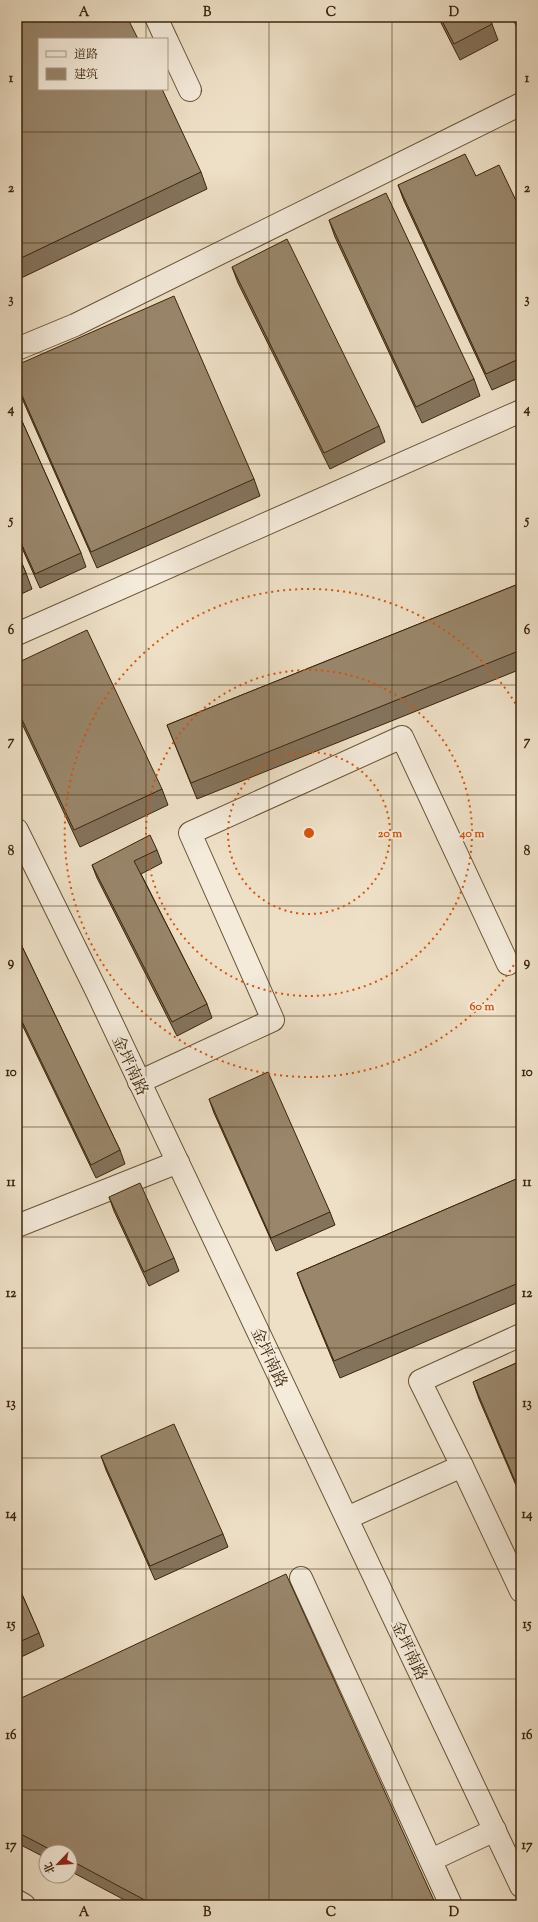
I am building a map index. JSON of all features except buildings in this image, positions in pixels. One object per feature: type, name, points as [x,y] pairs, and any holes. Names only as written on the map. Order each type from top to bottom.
[{"type":"street","points":[[156,17],[165,38]]},
{"type":"street","points":[[168,44],[190,90]]},
{"type":"street","points":[[17,349],[75,325],[521,104]]},
{"type":"street","points":[[17,634],[521,411]]},
{"type":"street","points":[[139,1082],[273,1020],[190,833],[402,737],[508,964]]},
{"type":"street","name":"金坪南路","points":[[17,830],[178,1162],[521,1886]]},
{"type":"street","points":[[17,1226],[178,1162]]},
{"type":"street","points":[[521,1335],[420,1381],[521,1591]]},
{"type":"street","points":[[347,1518],[462,1466]]},
{"type":"street","points":[[301,1578],[451,1905]]},
{"type":"street","points":[[431,1860],[495,1830]]},
{"type":"street","points":[[17,1901],[24,1905]]}]
